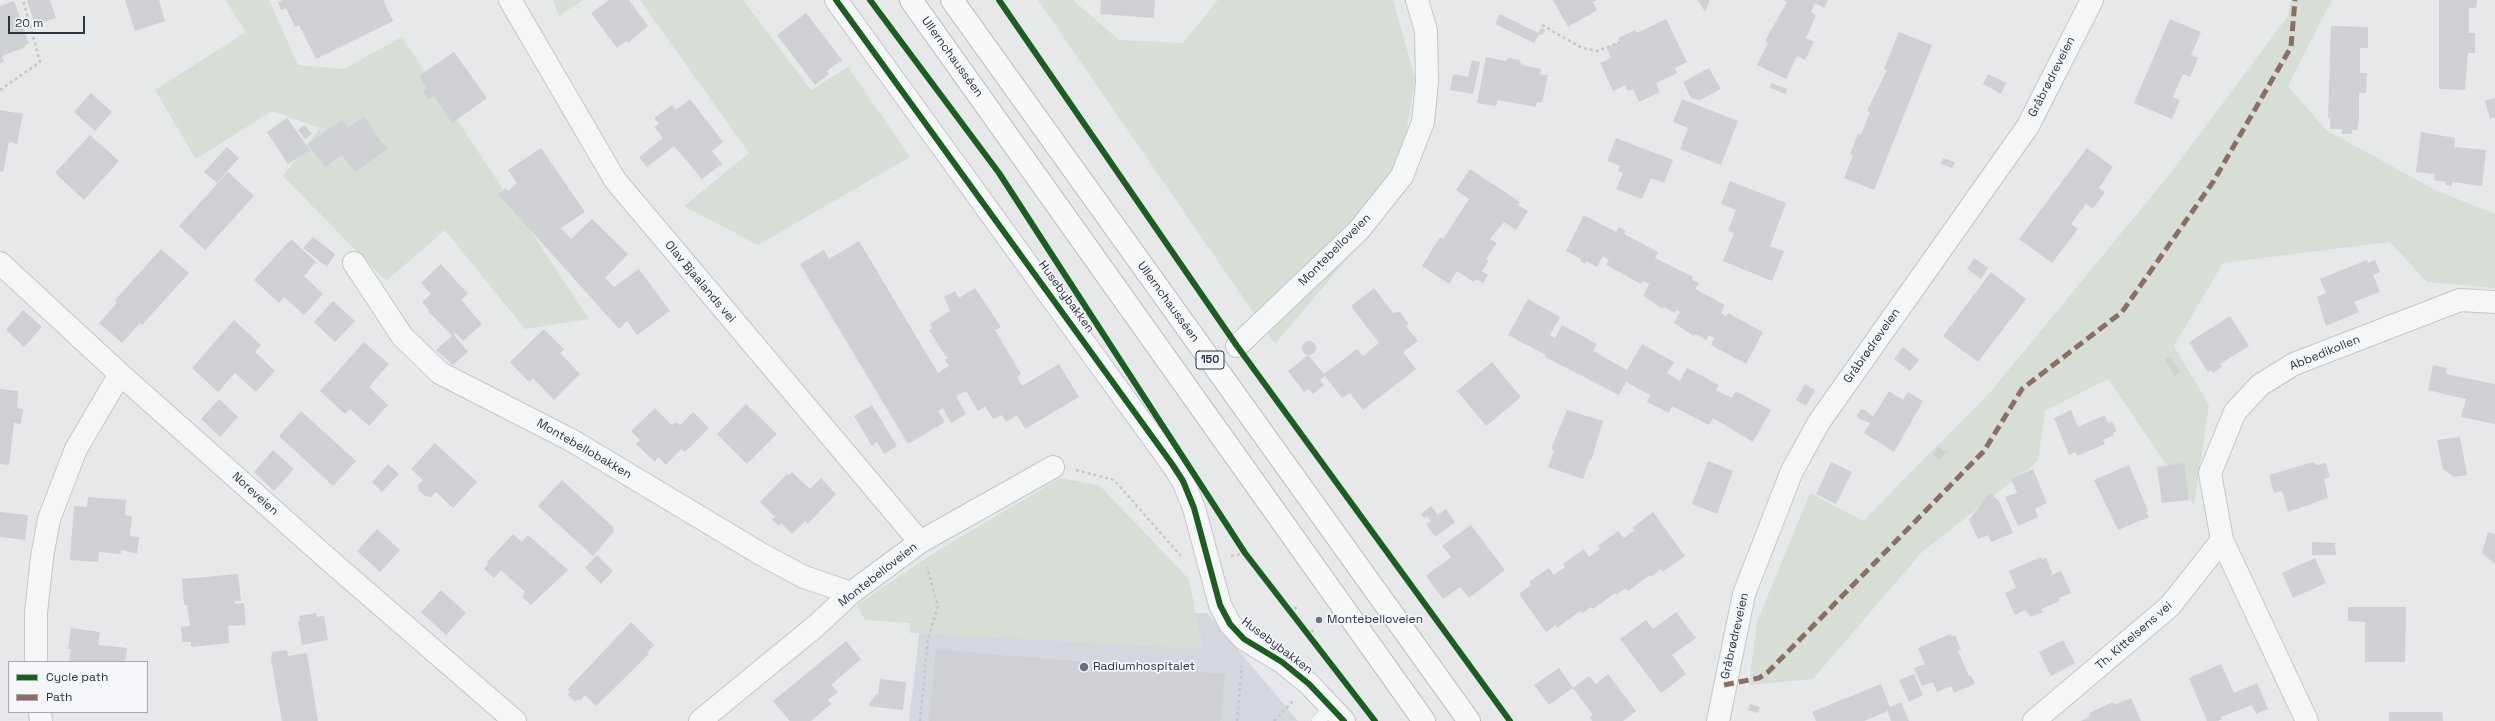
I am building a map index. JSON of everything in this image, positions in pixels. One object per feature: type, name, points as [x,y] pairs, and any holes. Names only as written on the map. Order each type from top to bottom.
[{"type":"highway","name":"Ullernchausséen","points":[[911,0],[1424,721]]},
{"type":"highway","name":"Ullernchausséen","points":[[952,0],[1469,721]]},
{"type":"street","name":"Olav Bjaalands vei","points":[[510,0],[615,180],[920,542]]},
{"type":"street","name":"Husebybakken","points":[[836,0],[1176,470],[1194,508],[1220,605],[1230,624],[1244,639],[1282,662],[1309,684],[1331,716]]},
{"type":"street","name":"Montebelloveien","points":[[1237,346],[1359,230],[1402,176],[1423,122],[1427,82],[1426,31],[1417,0]]},
{"type":"street","name":"Gråbrødreveien","points":[[1718,721],[1744,594],[1792,471],[1819,422],[2028,126],[2092,0]]},
{"type":"street","name":"Noreveien","points":[[0,263],[120,374],[329,560],[515,721]]},
{"type":"street","name":"Montebellobakken","points":[[354,264],[402,336],[440,373],[571,440],[762,554],[804,577],[851,593]]},
{"type":"street","name":"Abbedikollen","points":[[2306,721],[2222,540],[2210,473],[2235,412],[2260,385],[2294,364],[2460,300],[2495,302]]},
{"type":"street","points":[[36,661],[36,613],[42,557],[49,519],[76,449],[120,374]]},
{"type":"street","name":"Montebelloveien","points":[[700,721],[817,625],[851,593],[920,542],[1053,467]]},
{"type":"street","name":"Th. Kittelsens vei","points":[[2034,721],[2170,606],[2222,540]]},
{"type":"path","points":[[0,90],[40,62],[23,0]]},
{"type":"path","points":[[1542,25],[1582,48],[1598,51],[1620,42]]},
{"type":"path","points":[[1053,467],[1087,472],[1114,480],[1184,560]]},
{"type":"path","points":[[920,542],[938,606],[928,639],[920,721]]},
{"type":"path","points":[[1240,547],[1249,559]]},
{"type":"path","points":[[1284,606],[1293,618]]},
{"type":"path","points":[[1289,612],[1299,606]]},
{"type":"path","points":[[1306,636],[1316,629]]},
{"type":"path","points":[[1302,630],[1311,641]]},
{"type":"shaded area","points":[[225,0],[269,0],[298,65],[344,69],[402,37],[589,319],[525,329],[445,230],[386,281],[283,176],[320,128],[272,111],[196,159],[155,90],[246,32]]},
{"type":"shaded area","points":[[553,0],[583,0],[559,16]]},
{"type":"shaded area","points":[[640,0],[743,0],[811,90],[848,67],[910,157],[758,245],[684,206],[749,153]]},
{"type":"shaded area","points":[[1038,0],[1073,0],[1119,40],[1183,43],[1218,0],[1393,0],[1415,78],[1401,166],[1369,233],[1275,344]]},
{"type":"shaded area","points":[[2291,0],[2332,0],[2288,86],[2326,130],[2437,191],[2495,214],[2495,288],[2427,282],[2390,242],[2223,263],[2174,346],[2209,405],[2194,505],[2108,379],[2045,411],[2038,461],[1922,552],[1813,679],[1749,685],[1757,622],[1810,493],[1863,521],[1992,390],[2169,175],[2288,16]]},
{"type":"shaded area","points":[[1060,478],[1099,485],[1189,579],[1203,649],[910,633],[910,623],[865,620],[857,605],[934,553]]},
{"type":"shaded area","name":"Radiumhospitalet","points":[[922,612],[1207,613],[1298,721],[909,721]]},
{"type":"building","points":[[27,0],[50,0],[56,18],[35,25]]},
{"type":"building","points":[[125,0],[159,0],[165,21],[135,31]]},
{"type":"building","points":[[283,0],[383,0],[393,21],[316,59],[299,25],[295,27],[286,8],[281,10],[278,2]]},
{"type":"building","points":[[609,0],[629,0],[648,26],[628,43],[626,41],[617,48],[591,13]]},
{"type":"building","points":[[1101,0],[1155,0],[1154,18],[1100,14]]},
{"type":"building","points":[[1553,0],[1597,0],[1593,2],[1597,10],[1568,27]]},
{"type":"building","points":[[1698,0],[1710,0],[1705,12]]},
{"type":"building","points":[[1783,0],[1828,0],[1824,8],[1815,3],[1811,12],[1816,15],[1806,38],[1814,42],[1805,60],[1797,56],[1786,79],[1757,65],[1768,43],[1765,41],[1787,2]]},
{"type":"building","points":[[2439,0],[2477,0],[2476,8],[2469,8],[2469,33],[2475,33],[2475,53],[2468,53],[2465,90],[2439,89]]},
{"type":"building","points":[[14,1],[29,44],[2,56],[4,62],[0,63],[0,6]]},
{"type":"building","points":[[806,13],[842,60],[827,71],[829,74],[815,85],[777,35]]},
{"type":"building","points":[[1500,14],[1538,33],[1541,28],[1545,30],[1542,35],[1539,34],[1534,43],[1495,24]]},
{"type":"building","points":[[1666,19],[1687,62],[1675,68],[1677,73],[1656,83],[1660,92],[1639,102],[1633,89],[1628,91],[1625,85],[1613,91],[1600,63],[1611,58],[1607,48],[1620,42],[1618,38],[1635,30],[1637,33]]},
{"type":"building","points":[[2170,19],[2201,32],[2191,55],[2198,58],[2190,77],[2183,74],[2173,97],[2180,100],[2172,119],[2134,103]]},
{"type":"building","points":[[2331,26],[2368,27],[2368,48],[2360,48],[2360,73],[2367,73],[2366,93],[2359,93],[2359,119],[2357,130],[2352,130],[2352,134],[2342,134],[2342,129],[2330,129],[2330,118],[2328,118]]},
{"type":"building","points":[[1899,32],[1932,45],[1874,190],[1844,178],[1853,155],[1850,154],[1858,134],[1861,135],[1870,112],[1867,111],[1887,70],[1884,69]]},
{"type":"building","points":[[454,52],[487,98],[452,123],[434,96],[428,99],[423,91],[427,88],[419,76]]},
{"type":"building","points":[[1486,57],[1505,61],[1509,58],[1519,60],[1522,65],[1541,69],[1540,74],[1548,75],[1542,103],[1537,102],[1536,107],[1498,100],[1496,106],[1477,103]]},
{"type":"building","points":[[1472,60],[1480,62],[1473,94],[1450,90],[1453,74],[1468,77]]},
{"type":"building","points":[[1709,68],[1721,89],[1700,100],[1691,98],[1683,82]]},
{"type":"building","points":[[1988,74],[2006,83],[2001,94],[1983,84]]},
{"type":"building","points":[[1771,83],[1787,89],[1786,94],[1770,88]]},
{"type":"building","points":[[91,93],[112,112],[95,131],[74,112]]},
{"type":"building","points":[[2495,98],[2495,117],[2490,119],[2485,101]]},
{"type":"building","points":[[690,99],[723,142],[712,151],[722,164],[702,179],[674,146],[647,167],[639,157],[663,138],[654,127],[659,124],[654,118],[672,105],[676,110]]},
{"type":"building","points":[[1682,99],[1738,121],[1721,165],[1680,149],[1688,128],[1673,122]]},
{"type":"building","points":[[0,110],[23,114],[17,144],[9,142],[3,172],[0,171]]},
{"type":"building","points":[[364,117],[387,149],[355,172],[342,155],[325,167],[308,144],[342,120],[348,128]]},
{"type":"building","points":[[287,118],[310,150],[288,164],[267,132]]},
{"type":"building","points":[[305,125],[312,134],[305,139],[298,130]]},
{"type":"building","points":[[2421,132],[2455,138],[2454,147],[2486,150],[2482,186],[2452,182],[2452,186],[2446,185],[2446,182],[2434,180],[2435,174],[2416,172]]},
{"type":"building","points":[[90,135],[119,161],[84,200],[55,173]]},
{"type":"building","points":[[1616,138],[1673,160],[1664,183],[1651,178],[1642,199],[1616,189],[1623,173],[1618,171],[1620,166],[1607,161]]},
{"type":"building","points":[[227,147],[239,158],[217,183],[204,172]]},
{"type":"building","points":[[541,148],[585,212],[561,228],[571,239],[592,219],[628,254],[605,278],[614,287],[639,269],[670,311],[637,335],[627,321],[619,329],[498,194],[506,188],[508,191],[517,183],[508,170]]},
{"type":"building","points":[[2087,148],[2113,167],[2099,188],[2105,192],[2093,209],[2086,204],[2071,224],[2078,229],[2052,263],[2019,239]]},
{"type":"building","points":[[1943,158],[1955,162],[1952,168],[1941,164]]},
{"type":"building","points":[[1470,169],[1520,202],[1518,205],[1528,211],[1516,230],[1504,222],[1490,239],[1497,243],[1486,259],[1489,260],[1482,271],[1488,275],[1483,283],[1476,279],[1474,282],[1457,271],[1449,284],[1422,266],[1440,237],[1443,239],[1469,199],[1456,190]]},
{"type":"building","points":[[228,172],[254,196],[205,250],[179,226]]},
{"type":"building","points":[[1730,181],[1786,203],[1770,246],[1784,251],[1772,281],[1723,261],[1734,233],[1728,231],[1736,210],[1721,204]]},
{"type":"building","points":[[1584,215],[1616,232],[1619,227],[1626,231],[1624,234],[1658,252],[1655,258],[1693,277],[1692,280],[1699,283],[1695,289],[1725,305],[1721,313],[1726,316],[1728,313],[1763,332],[1746,364],[1711,345],[1714,338],[1709,335],[1706,340],[1695,334],[1694,336],[1674,323],[1680,312],[1676,310],[1675,313],[1664,307],[1663,309],[1643,296],[1649,284],[1643,281],[1641,284],[1606,265],[1609,260],[1603,256],[1597,267],[1586,261],[1585,264],[1580,261],[1581,259],[1566,251]]},
{"type":"building","points":[[313,237],[335,254],[327,267],[303,248]]},
{"type":"building","points":[[291,239],[316,262],[304,276],[323,294],[304,315],[284,297],[279,303],[254,280]]},
{"type":"building","points":[[859,241],[938,373],[949,366],[945,360],[949,357],[946,357],[929,330],[932,328],[930,324],[950,311],[944,297],[955,291],[959,298],[975,288],[1001,327],[995,330],[1021,374],[1017,377],[1022,386],[1059,364],[1079,397],[1025,429],[1017,415],[1006,422],[1002,415],[993,419],[985,406],[978,411],[966,391],[956,396],[966,414],[951,423],[943,408],[938,411],[945,422],[908,444],[800,264],[824,250],[829,259]]},
{"type":"building","points":[[161,249],[189,273],[142,325],[140,323],[122,343],[99,323],[117,303],[115,300]]},
{"type":"building","points":[[1974,258],[1988,268],[1981,279],[1967,269]]},
{"type":"building","points":[[2367,260],[2368,263],[2375,260],[2380,272],[2373,275],[2380,292],[2354,302],[2359,312],[2326,326],[2317,297],[2326,293],[2320,279]]},
{"type":"building","points":[[441,264],[468,294],[461,300],[482,324],[463,341],[456,333],[454,335],[468,352],[453,365],[436,350],[452,336],[428,311],[429,310],[422,302],[431,294],[421,283]]},
{"type":"building","points":[[1991,272],[2026,299],[1978,362],[1943,336]]},
{"type":"building","points":[[1374,288],[1393,313],[1400,312],[1409,324],[1406,326],[1418,341],[1403,352],[1416,369],[1363,410],[1350,393],[1342,398],[1325,376],[1320,380],[1324,385],[1313,394],[1309,389],[1304,392],[1288,371],[1308,355],[1324,374],[1357,349],[1363,356],[1379,343],[1351,306]]},
{"type":"building","points":[[1528,299],[1560,317],[1550,335],[1555,338],[1562,325],[1597,344],[1593,351],[1627,370],[1642,344],[1674,362],[1667,373],[1680,381],[1687,368],[1719,385],[1716,390],[1732,398],[1736,391],[1771,410],[1753,442],[1713,418],[1709,425],[1672,406],[1669,413],[1647,402],[1650,395],[1626,382],[1619,395],[1545,357],[1546,355],[1508,335]]},
{"type":"building","points":[[333,301],[355,321],[335,342],[314,322]]},
{"type":"building","points":[[23,310],[42,327],[24,347],[6,330]]},
{"type":"building","points":[[2230,316],[2249,346],[2220,364],[2222,367],[2213,373],[2211,370],[2208,372],[2189,342]]},
{"type":"building","points":[[234,320],[261,345],[255,352],[275,371],[256,392],[235,373],[218,392],[192,368]]},
{"type":"building","points":[[544,329],[564,349],[560,353],[580,374],[554,400],[533,378],[529,382],[510,362]]},
{"type":"building","points":[[1309,341],[1314,343],[1316,348],[1314,353],[1309,355],[1304,353],[1302,348],[1304,343]]},
{"type":"building","points":[[364,342],[389,364],[369,387],[388,405],[369,426],[350,409],[345,414],[320,391]]},
{"type":"building","points":[[1903,347],[1919,360],[1910,371],[1894,359]]},
{"type":"building","points":[[2170,356],[2180,372],[2175,376],[2165,360]]},
{"type":"building","points":[[1492,362],[1521,397],[1486,426],[1457,391]]},
{"type":"building","points":[[2433,365],[2447,368],[2446,374],[2495,384],[2495,424],[2461,417],[2466,399],[2428,390]]},
{"type":"building","points":[[1805,384],[1815,390],[1806,406],[1796,400]]},
{"type":"building","points":[[0,389],[18,391],[17,408],[23,409],[21,424],[14,423],[9,465],[0,464]]},
{"type":"building","points":[[1889,391],[1903,400],[1908,392],[1923,401],[1894,452],[1864,433],[1870,423],[1860,419],[1857,416],[1860,410],[1864,409],[1873,417]]},
{"type":"building","points":[[219,399],[238,417],[220,437],[201,419]]},
{"type":"building","points":[[746,404],[777,434],[747,464],[717,434]]},
{"type":"building","points":[[872,405],[897,446],[884,454],[877,442],[872,446],[854,416]]},
{"type":"building","points":[[655,408],[672,425],[676,422],[680,425],[693,412],[709,428],[685,452],[681,449],[666,465],[658,457],[655,462],[636,444],[640,440],[631,431]]},
{"type":"building","points":[[1567,410],[1603,421],[1591,461],[1590,460],[1583,479],[1548,467],[1554,450],[1551,449]]},
{"type":"building","points":[[2071,410],[2078,427],[2105,415],[2108,423],[2112,421],[2117,431],[2113,433],[2114,435],[2103,440],[2105,444],[2077,456],[2076,452],[2069,455],[2054,418]]},
{"type":"building","points":[[301,411],[356,461],[333,486],[279,436]]},
{"type":"building","points":[[2460,437],[2467,475],[2454,477],[2443,469],[2437,440]]},
{"type":"building","points":[[435,443],[477,482],[453,508],[436,492],[431,497],[425,496],[419,491],[418,485],[423,480],[411,469]]},
{"type":"building","points":[[1938,447],[1946,452],[1940,460],[1933,455]]},
{"type":"building","points":[[273,450],[294,469],[274,491],[254,472]]},
{"type":"building","points":[[1708,461],[1733,471],[1717,514],[1692,504]]},
{"type":"building","points":[[1831,462],[1852,472],[1836,504],[1816,494]]},
{"type":"building","points":[[2313,462],[2317,465],[2326,463],[2330,477],[2324,479],[2328,498],[2288,512],[2282,491],[2274,493],[2269,475]]},
{"type":"building","points":[[2184,463],[2189,500],[2162,503],[2157,467]]},
{"type":"building","points":[[388,464],[399,474],[382,492],[372,482]]},
{"type":"building","points":[[2129,465],[2148,511],[2146,512],[2149,517],[2118,530],[2094,480]]},
{"type":"building","points":[[2033,469],[2047,503],[2035,509],[2038,517],[2018,526],[2005,497],[2017,493],[2011,479]]},
{"type":"building","points":[[792,472],[810,489],[821,478],[836,494],[808,524],[805,521],[792,534],[781,523],[779,526],[772,520],[775,517],[760,502],[787,474],[789,475]]},
{"type":"building","points":[[562,480],[613,527],[614,531],[593,556],[538,506]]},
{"type":"building","points":[[1990,493],[1999,501],[2013,533],[1991,542],[1988,535],[1978,539],[1969,520]]},
{"type":"building","points":[[88,497],[126,500],[125,515],[132,516],[130,536],[139,537],[137,554],[121,550],[121,554],[99,552],[98,562],[70,560],[74,506],[87,507]]},
{"type":"building","points":[[1431,506],[1438,515],[1446,509],[1455,522],[1435,537],[1426,524],[1431,521],[1427,516],[1424,518],[1421,514]]},
{"type":"building","points":[[0,512],[28,515],[25,540],[0,537]]},
{"type":"building","points":[[1653,512],[1685,556],[1662,572],[1661,569],[1651,577],[1650,575],[1628,591],[1626,588],[1616,595],[1615,593],[1593,609],[1591,607],[1582,613],[1580,611],[1557,628],[1556,625],[1546,632],[1519,594],[1531,585],[1529,582],[1549,568],[1554,575],[1565,567],[1563,564],[1584,549],[1589,557],[1600,549],[1598,546],[1618,531],[1624,538],[1635,530],[1632,528]]},
{"type":"building","points":[[1471,525],[1505,570],[1469,598],[1460,587],[1443,599],[1426,576],[1451,557],[1442,546]]},
{"type":"building","points":[[377,529],[400,550],[380,572],[357,551]]},
{"type":"building","points":[[2488,532],[2495,534],[2495,564],[2482,553]]},
{"type":"building","points":[[513,534],[522,542],[528,535],[568,570],[531,605],[522,597],[525,592],[501,570],[494,578],[484,569],[488,564],[487,562]]},
{"type":"building","points":[[2312,542],[2335,543],[2336,555],[2312,555]]},
{"type":"building","points":[[597,555],[613,571],[601,584],[585,568]]},
{"type":"building","points":[[2041,557],[2042,560],[2046,558],[2052,573],[2050,576],[2061,571],[2071,593],[2059,598],[2060,601],[2041,609],[2043,612],[2031,617],[2025,610],[2015,615],[2005,593],[2016,588],[2009,571]]},
{"type":"building","points":[[2315,558],[2326,583],[2293,598],[2282,573]]},
{"type":"building","points":[[238,574],[241,601],[235,601],[235,604],[244,603],[246,625],[228,626],[229,643],[191,647],[191,642],[182,642],[181,627],[190,626],[187,605],[184,605],[182,579]]},
{"type":"building","points":[[441,590],[466,613],[446,635],[421,612]]},
{"type":"building","points":[[2348,607],[2406,607],[2405,662],[2365,662],[2365,622],[2348,621]]},
{"type":"building","points":[[1676,612],[1696,638],[1672,655],[1686,674],[1661,693],[1620,639],[1646,620],[1653,629]]},
{"type":"building","points":[[316,613],[317,617],[324,616],[328,640],[302,645],[298,621],[300,621],[299,616]]},
{"type":"building","points":[[631,622],[654,645],[647,653],[649,654],[596,706],[585,695],[580,701],[578,699],[575,702],[567,694],[570,692],[568,689]]},
{"type":"building","points":[[71,628],[100,632],[98,645],[127,648],[125,661],[69,661],[71,649],[68,649]]},
{"type":"building","points":[[1950,634],[1952,637],[1955,635],[1961,650],[1958,651],[1969,676],[1971,675],[1975,684],[1954,693],[1951,686],[1937,692],[1933,682],[1922,686],[1914,668],[1925,664],[1918,648]]},
{"type":"building","points":[[2063,640],[2075,663],[2051,676],[2039,652]]},
{"type":"building","points":[[846,641],[861,659],[831,685],[838,692],[828,700],[831,704],[811,721],[790,721],[773,701]]},
{"type":"building","points":[[936,649],[1225,674],[1220,721],[929,721]]},
{"type":"building","points":[[287,650],[288,656],[307,653],[318,721],[282,721],[271,659],[272,652]]},
{"type":"building","points":[[2221,664],[2234,693],[2257,683],[2268,709],[2256,714],[2252,705],[2221,717],[2222,719],[2218,721],[2207,721],[2189,678]]},
{"type":"building","points":[[1559,668],[1573,688],[1549,705],[1534,685]]},
{"type":"building","points":[[1608,674],[1636,711],[1623,721],[1592,721],[1590,717],[1593,715],[1573,688],[1589,676],[1596,684]]},
{"type":"building","points":[[1914,674],[1923,695],[1909,702],[1899,680]]},
{"type":"building","points":[[880,679],[906,682],[903,710],[868,706],[876,694],[878,695]]},
{"type":"building","points":[[1881,684],[1890,707],[1901,702],[1909,721],[1891,721],[1887,709],[1886,712],[1864,721],[1816,721],[1812,712]]},
{"type":"building","points":[[2131,698],[2141,721],[2081,721],[2090,716],[2089,713],[2113,702],[2114,705]]},
{"type":"building","points":[[1750,704],[1760,707],[1758,713],[1748,710]]},
{"type":"building","points":[[2389,712],[2442,712],[2443,721],[2389,721]]},
{"type":"marked path","points":[[1724,685],[1759,678],[1768,672],[1984,451],[2022,389],[2122,312],[2213,182],[2291,47],[2295,0]]},
{"type":"cycle path","points":[[836,0],[1183,481],[1194,508],[1220,605],[1230,624],[1244,639],[1282,662],[1309,684],[1344,721]]},
{"type":"cycle path","points":[[870,0],[999,173],[1245,553],[1375,721]]},
{"type":"cycle path","points":[[999,0],[1237,346],[1510,721]]},
{"type":"place","name":"Montebelloveien","points":[[1319,620]]},
{"type":"place","name":"Radiumhospitalet","points":[[1084,667]]}]
